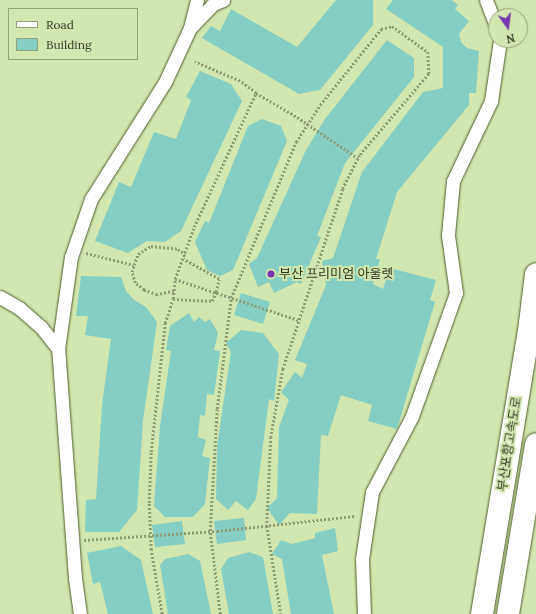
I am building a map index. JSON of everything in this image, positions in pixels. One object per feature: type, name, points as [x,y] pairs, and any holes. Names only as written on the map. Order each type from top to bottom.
[{"type":"highway","name":"부산포항고속도로","points":[[482,614],[530,323],[536,274]]},
{"type":"highway","name":"부산포항고속도로","points":[[508,614],[536,444]]},
{"type":"street","points":[[80,614],[72,541],[58,349],[74,249],[91,200],[165,82],[190,28],[197,0]]},
{"type":"street","points":[[190,28],[213,4],[223,0]]},
{"type":"street","points":[[364,614],[362,559],[367,515],[377,480],[412,416],[456,293],[448,235],[453,181],[491,101],[499,48]]},
{"type":"street","points":[[0,297],[19,308],[41,327],[58,349]]},
{"type":"path","points":[[220,614],[210,531],[217,409],[230,298],[296,142],[308,124],[381,29],[392,26],[428,52],[429,74],[358,158],[343,189],[298,320],[283,369],[271,437],[266,526],[281,614]]},
{"type":"path","points":[[195,62],[240,81],[256,93],[308,124],[358,158]]},
{"type":"path","points":[[162,614],[150,536],[151,452],[165,322],[173,299],[175,279],[194,227],[256,93]]},
{"type":"path","points":[[174,291],[158,295],[144,290],[135,283],[132,272],[138,254],[151,246],[178,249],[184,254]]},
{"type":"path","points":[[74,249],[134,265]]},
{"type":"path","points":[[173,299],[212,301],[216,292],[219,279],[183,259]]},
{"type":"path","points":[[175,279],[298,320]]},
{"type":"path","points":[[72,541],[210,531],[367,515]]},
{"type":"building","points":[[336,0],[373,0],[373,25],[320,90],[299,94],[202,38],[211,26],[220,31],[231,9],[297,47]]},
{"type":"building","points":[[393,0],[452,0],[458,5],[455,9],[469,21],[459,34],[461,42],[467,48],[479,51],[476,93],[469,93],[469,105],[397,192],[376,259],[380,259],[373,284],[383,289],[390,268],[436,280],[430,300],[435,302],[397,429],[368,421],[372,405],[341,395],[328,436],[321,435],[317,514],[290,513],[279,525],[267,508],[277,498],[279,427],[289,400],[281,392],[295,372],[302,378],[307,364],[295,360],[326,285],[322,261],[333,258],[362,172],[423,92],[443,88],[443,47],[386,9]]},
{"type":"building","points":[[387,40],[414,58],[414,77],[345,163],[317,236],[321,237],[301,284],[297,282],[274,293],[269,282],[258,287],[249,264],[257,258],[306,150],[325,119]]},
{"type":"building","points":[[200,71],[231,84],[242,101],[181,231],[165,242],[147,241],[128,253],[95,241],[119,182],[131,187],[154,132],[176,139],[191,100],[186,97]]},
{"type":"building","points":[[262,119],[281,126],[287,141],[233,270],[220,276],[207,270],[195,242],[205,221],[209,223],[248,126]]},
{"type":"building","points":[[81,276],[121,277],[126,291],[134,300],[146,307],[157,322],[143,421],[137,510],[119,532],[85,532],[86,500],[96,499],[102,405],[111,339],[85,335],[88,316],[76,316]]},
{"type":"building","points":[[241,293],[270,302],[263,324],[234,315]]},
{"type":"building","points":[[189,313],[194,322],[199,317],[205,322],[210,319],[218,333],[214,350],[220,351],[214,395],[207,394],[205,416],[200,415],[198,437],[206,440],[202,456],[210,458],[205,504],[193,517],[165,517],[154,506],[160,426],[171,351],[166,350],[170,326]]},
{"type":"building","points":[[241,330],[263,333],[279,354],[274,401],[269,399],[256,499],[248,510],[236,501],[228,510],[216,499],[217,446],[231,352],[226,343]]},
{"type":"building","points":[[244,518],[246,540],[217,544],[214,521]]},
{"type":"building","points":[[182,521],[185,544],[155,547],[152,525]]},
{"type":"building","points":[[335,528],[338,551],[322,555],[334,614],[291,614],[282,559],[272,554],[281,540],[292,544],[315,538],[315,533]]},
{"type":"building","points":[[121,546],[141,560],[153,614],[108,614],[100,582],[93,584],[87,553]]},
{"type":"building","points":[[249,552],[263,557],[273,614],[229,614],[221,569],[228,558]]},
{"type":"building","points":[[188,554],[200,561],[211,614],[168,614],[160,565],[165,559]]},
{"type":"place","name":"부산 프리미엄 아울렛","points":[[271,274]]}]
